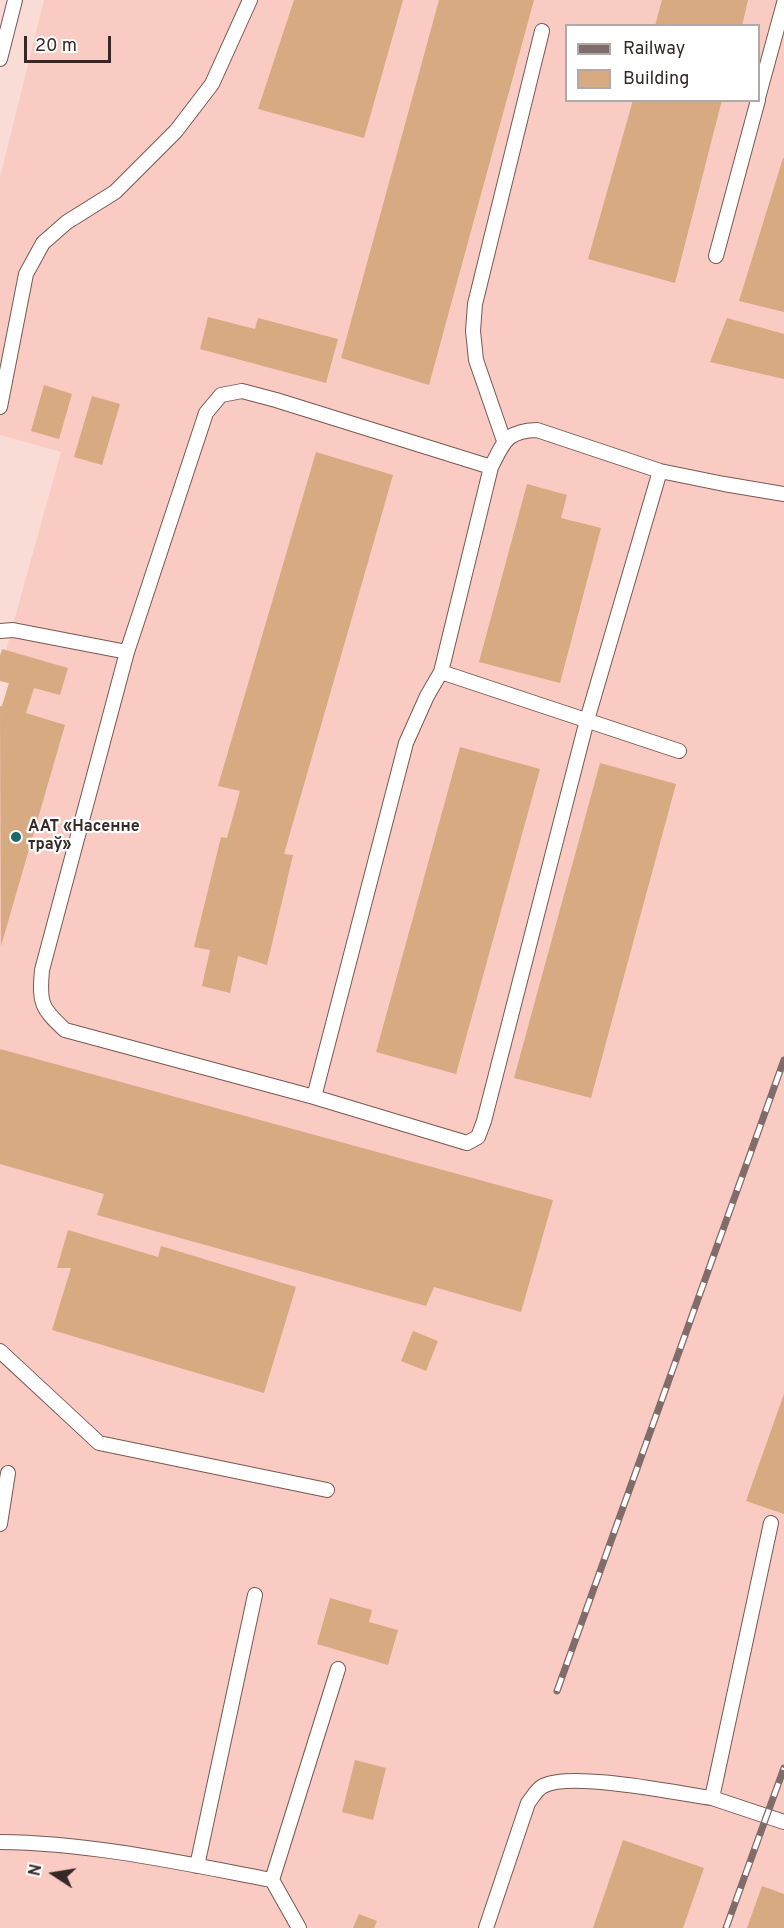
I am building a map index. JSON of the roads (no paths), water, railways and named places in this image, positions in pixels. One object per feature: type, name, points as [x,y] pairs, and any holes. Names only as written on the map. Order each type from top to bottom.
[{"type":"lane","points":[[0,58],[15,0]]},
{"type":"lane","points":[[0,406],[26,274],[43,243],[67,222],[115,192],[176,131],[212,84],[250,0]]},
{"type":"lane","points":[[760,92],[784,3]]},
{"type":"lane","points":[[504,441],[476,360],[473,331],[475,304],[542,32]]},
{"type":"lane","points":[[716,256],[757,102]]},
{"type":"lane","points":[[491,467],[242,391],[221,395],[206,413],[127,652],[42,970],[40,995],[49,1015],[65,1030],[314,1097],[456,1141],[467,1143],[478,1137],[587,720],[660,471]]},
{"type":"lane","points":[[314,1097],[406,743],[427,696],[441,672],[491,467],[504,441],[519,430],[537,429],[660,471],[784,494]]},
{"type":"lane","points":[[0,631],[13,630],[127,652]]},
{"type":"lane","points":[[441,672],[679,751]]},
{"type":"lane","points":[[0,1351],[99,1443],[327,1490]]},
{"type":"lane","points":[[0,1524],[8,1473]]},
{"type":"lane","points":[[712,1798],[771,1523]]},
{"type":"lane","points":[[197,1866],[255,1595]]},
{"type":"lane","points":[[299,1928],[272,1880],[338,1669]]},
{"type":"lane","points":[[486,1928],[528,1803],[542,1787],[564,1781],[591,1781],[712,1798],[784,1822]]},
{"type":"lane","points":[[0,1842],[32,1842],[117,1851],[272,1880]]},
{"type":"railway","points":[[557,1691],[784,1060]]},
{"type":"railway","points":[[726,1928],[784,1768]]},
{"type":"place","name":"ААТ «Насенне траў»","points":[[16,837]]}]
